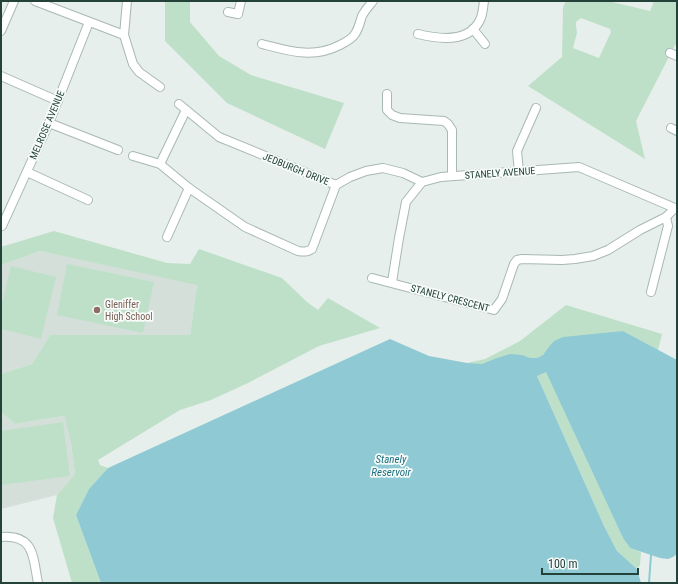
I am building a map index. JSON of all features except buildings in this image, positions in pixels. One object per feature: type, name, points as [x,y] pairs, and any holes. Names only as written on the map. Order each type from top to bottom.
[{"type":"street","points":[[2,26],[14,1]]},
{"type":"street","points":[[35,1],[124,35]]},
{"type":"street","points":[[127,1],[124,35],[133,64],[139,72],[160,86]]},
{"type":"street","points":[[228,12],[238,14],[241,1]]},
{"type":"street","points":[[262,44],[302,53],[324,51],[336,47],[355,34],[366,9],[373,1]]},
{"type":"street","points":[[418,34],[447,38],[466,34],[473,29],[480,19],[484,1]]},
{"type":"street","name":"MELROSE AVENUE","points":[[2,226],[49,123],[88,22]]},
{"type":"street","points":[[473,29],[485,44]]},
{"type":"street","points":[[1,76],[58,100]]},
{"type":"street","points":[[387,94],[387,110],[392,115],[400,118],[444,121],[448,124],[452,130],[452,176]]},
{"type":"street","name":"JEDBURGH DRIVE","points":[[180,104],[219,137],[336,185],[350,177],[366,171],[383,168],[402,172],[422,182]]},
{"type":"street","points":[[519,172],[517,151],[536,108]]},
{"type":"street","points":[[160,164],[186,110]]},
{"type":"street","points":[[49,123],[118,150]]},
{"type":"street","points":[[133,156],[160,164],[245,228],[298,251],[305,252],[312,249],[336,185]]},
{"type":"street","name":"STANELY AVENUE","points":[[422,182],[441,177],[579,167],[676,208]]},
{"type":"street","points":[[27,172],[88,200]]},
{"type":"street","points":[[392,282],[406,202],[422,182]]},
{"type":"street","points":[[167,237],[190,188]]},
{"type":"street","name":"STANELY CRESCENT","points":[[372,278],[392,282],[494,310],[502,299],[514,264],[517,260],[562,260],[593,256],[608,250],[640,230],[666,217],[676,208]]},
{"type":"street","points":[[651,292],[668,226],[666,217]]},
{"type":"street","points":[[1,537],[16,538],[26,542],[31,551],[38,583]]},
{"type":"shaded area","name":"Gleniffer High School","points":[[40,251],[197,284],[190,335],[50,335],[32,364],[1,374],[1,265]]},
{"type":"shaded area","points":[[1,412],[15,424],[64,416],[71,443],[75,474],[57,495],[1,509]]},
{"type":"green space","points":[[165,1],[190,1],[190,22],[219,56],[251,75],[344,103],[325,149],[227,103],[165,41]]},
{"type":"green space","points":[[566,1],[608,1],[650,11],[654,1],[677,1],[677,46],[675,45],[636,121],[645,159],[528,86],[562,57],[563,7]],"holes":[[[581,18],[610,29],[611,32],[599,58],[573,48],[577,33],[576,22]]]},
{"type":"green space","points":[[54,231],[167,263],[190,264],[199,249],[282,278],[307,302],[318,310],[328,298],[380,328],[319,346],[248,383],[211,400],[180,410],[98,460],[100,465],[108,468],[89,489],[76,515],[101,583],[72,583],[53,518],[57,495],[75,474],[71,443],[64,416],[15,424],[1,412],[1,374],[32,364],[50,335],[190,335],[197,285],[40,251],[1,265],[1,247]]},
{"type":"green space","points":[[67,264],[154,282],[143,333],[57,315]]},
{"type":"green space","points":[[11,266],[56,277],[41,339],[1,329],[1,307]]},
{"type":"green space","points":[[566,305],[662,334],[658,350],[623,331],[548,348],[542,355],[534,359],[513,355],[483,364],[467,363],[485,359],[520,341]]},
{"type":"green space","points":[[546,371],[623,538],[630,548],[641,552],[640,565],[637,569],[617,551],[604,526],[537,376]]},
{"type":"green space","points":[[63,422],[70,476],[1,485],[1,431]]},
{"type":"water","name":"Stanely Reservoir","points":[[623,331],[677,360],[677,554],[673,557],[668,559],[660,558],[630,548],[623,538],[546,372],[537,376],[604,526],[617,551],[637,569],[641,583],[101,583],[76,515],[89,489],[108,468],[390,339],[429,356],[467,363],[482,364],[510,354],[537,358],[543,355],[554,341],[563,337]]},
{"type":"waterway","points":[[649,583],[651,555]]},
{"type":"place","name":"Gleniffer High School","points":[[97,310]]}]
